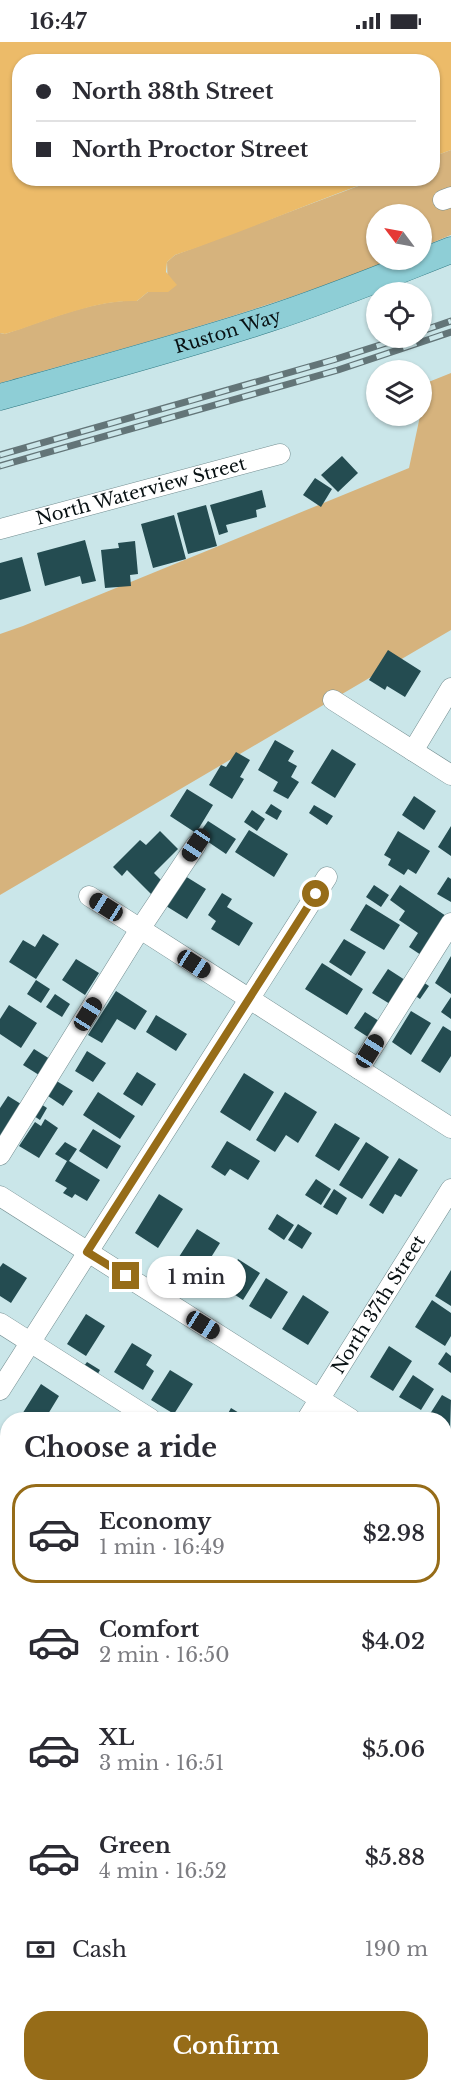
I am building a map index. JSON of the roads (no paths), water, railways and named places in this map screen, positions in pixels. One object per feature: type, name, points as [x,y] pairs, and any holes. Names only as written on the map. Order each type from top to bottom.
[{"type":"main road","name":"Ruston Way","points":[[0,397],[268,319],[343,293],[451,250]]},
{"type":"street","name":"North Waterview Street","points":[[0,529],[280,454]]},
{"type":"street","points":[[413,751],[451,688]]},
{"type":"street","points":[[333,700],[451,775]]},
{"type":"street","points":[[0,1155],[140,929],[196,845]]},
{"type":"street","points":[[0,1390],[327,877]]},
{"type":"street","points":[[88,896],[451,1128]]},
{"type":"street","points":[[359,1069],[451,923]]},
{"type":"street","name":"North 37th Street","points":[[311,1412],[451,1189]]},
{"type":"street","points":[[0,1196],[340,1412]]},
{"type":"street","points":[[0,1323],[140,1412]]},
{"type":"railway","points":[[432,328],[451,321]]},
{"type":"railway","points":[[0,466],[338,370],[451,332]]},
{"type":"railway","points":[[0,455],[371,348]]}]
